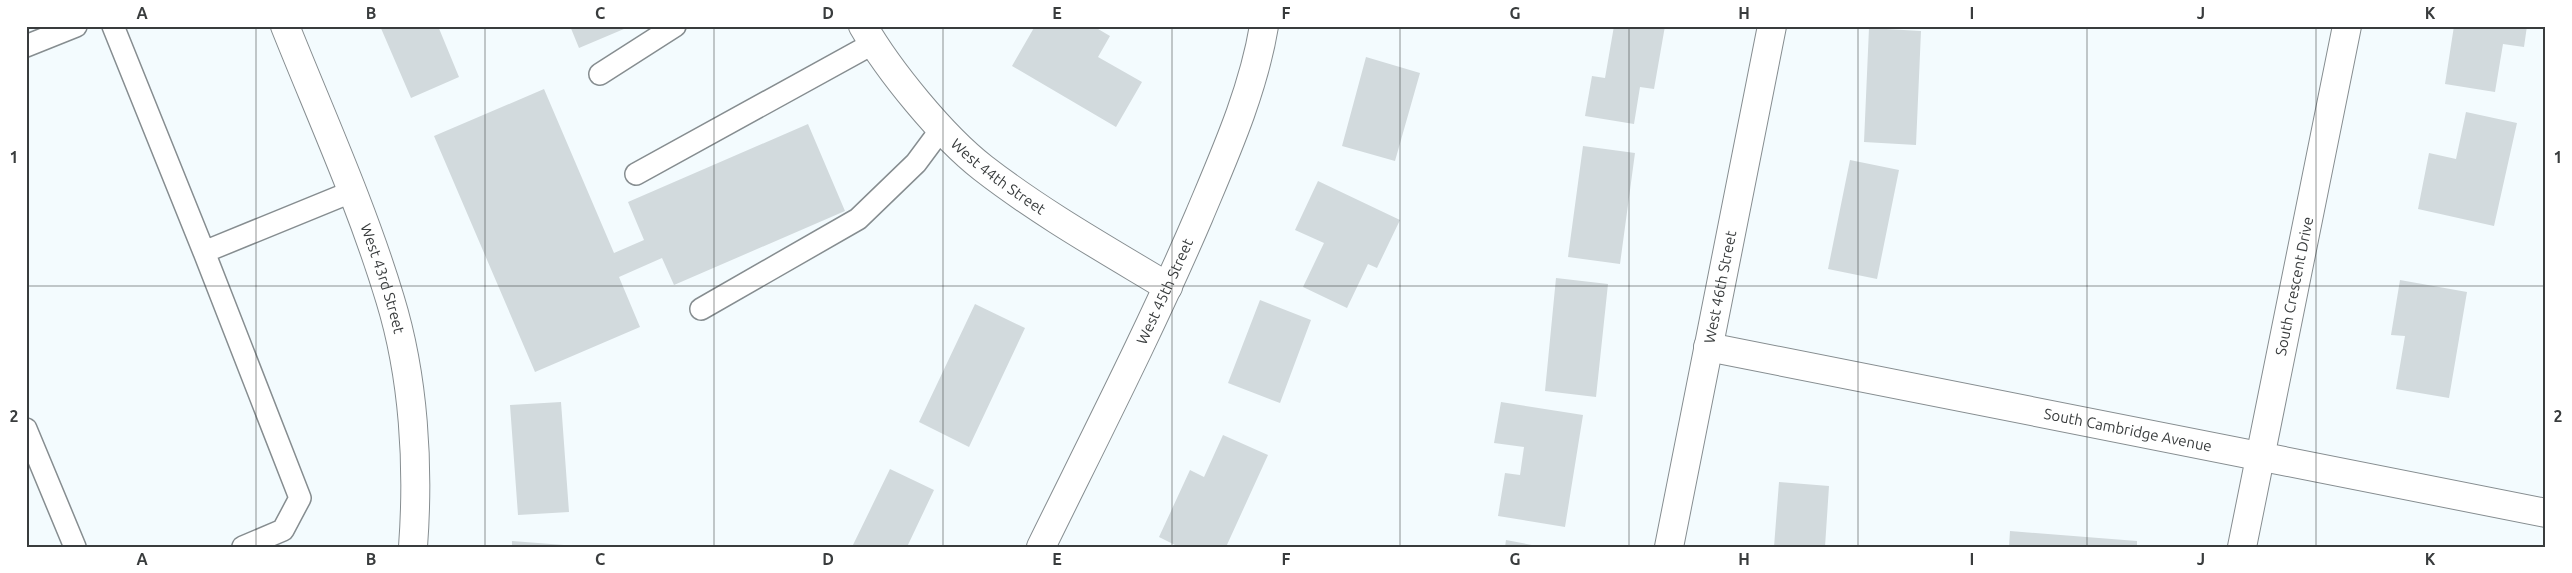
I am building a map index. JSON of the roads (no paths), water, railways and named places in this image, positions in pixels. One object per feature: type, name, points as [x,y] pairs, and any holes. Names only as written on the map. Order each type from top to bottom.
[{"type":"street","name":"West 43rd Street","points":[[285,26],[351,192],[390,300],[402,352],[410,408],[415,473],[413,547]]},
{"type":"street","name":"West 45th Street","points":[[1041,547],[1168,287],[1249,92],[1264,26]]},
{"type":"street","name":"West 46th Street","points":[[1669,547],[1772,26]]},
{"type":"street","name":"South Crescent Drive","points":[[2242,547],[2347,26]]},
{"type":"street","name":"West 44th Street","points":[[868,34],[907,89],[981,167],[1042,211],[1168,287]]},
{"type":"street","name":"South Cambridge Avenue","points":[[1708,347],[2261,455],[2546,513]]},
{"type":"lane","points":[[26,46],[76,26]]},
{"type":"lane","points":[[114,26],[300,498],[283,530],[243,547]]},
{"type":"lane","points":[[600,74],[675,26]]},
{"type":"lane","points":[[636,174],[868,34]]},
{"type":"lane","points":[[701,309],[858,219],[916,163],[942,128]]},
{"type":"lane","points":[[204,252],[351,192]]},
{"type":"lane","points":[[26,429],[75,547]]}]
